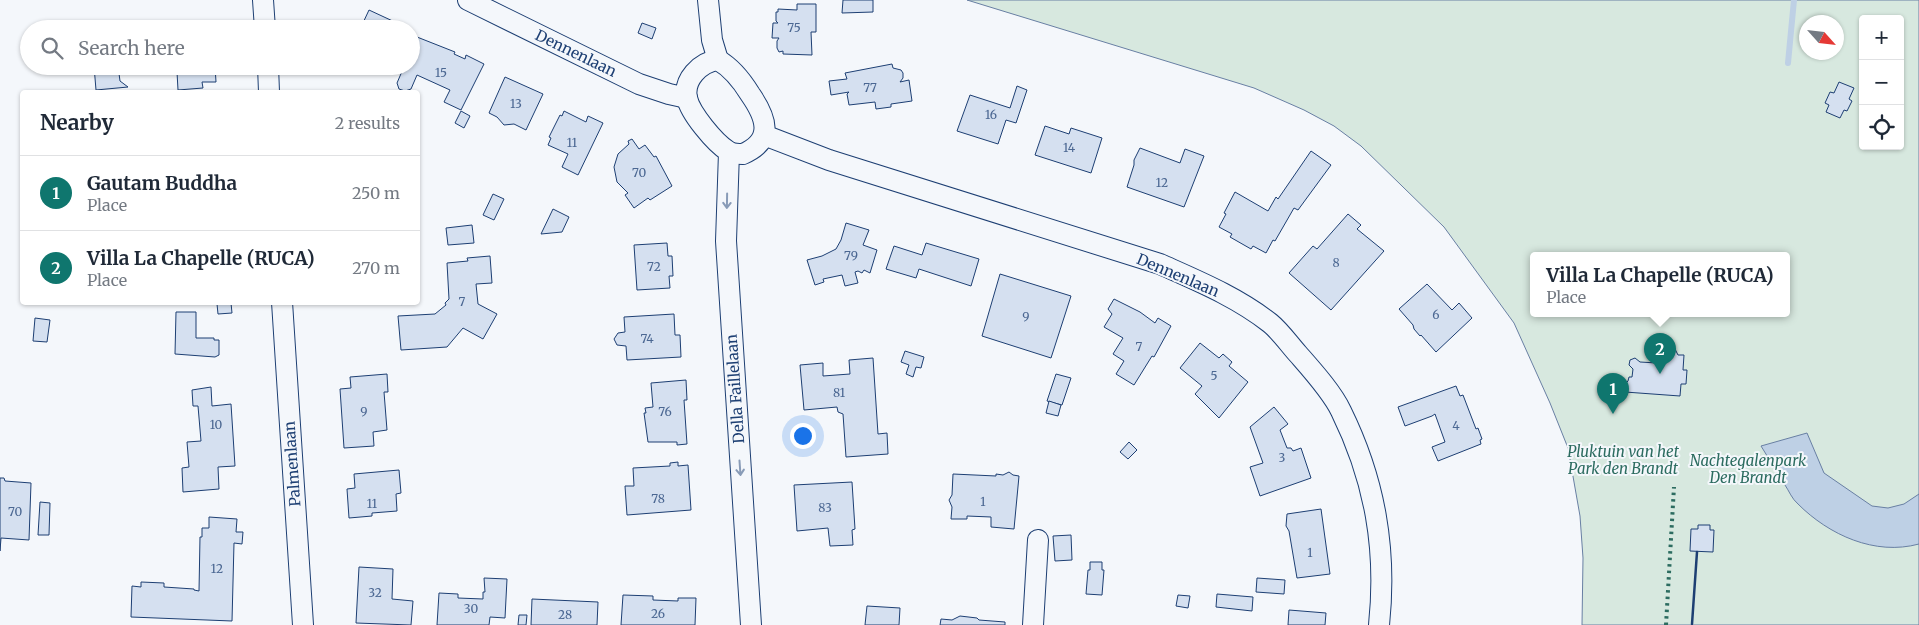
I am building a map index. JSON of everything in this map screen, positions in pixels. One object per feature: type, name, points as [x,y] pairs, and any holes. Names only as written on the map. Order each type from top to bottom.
[{"type":"street","points":[[264,0],[265,20]]},
{"type":"street","name":"Dennenlaan","points":[[468,0],[639,84],[687,98]]},
{"type":"street","points":[[708,0],[712,40],[718,60]]},
{"type":"street","points":[[718,60],[726,64],[742,82],[760,108],[764,121],[764,135],[757,145],[749,152],[743,154],[729,152],[700,121],[692,110],[687,98],[687,88],[696,70],[706,63],[718,60]]},
{"type":"street","points":[[268,75],[269,90]]},
{"type":"street","name":"Dennenlaan","points":[[764,135],[829,160],[1160,264],[1206,284],[1271,324],[1311,369],[1340,410],[1363,464],[1377,517],[1382,570],[1379,625]]},
{"type":"street","name":"Della Faillelaan","points":[[729,152],[726,241],[751,625]]},
{"type":"street","name":"Palmenlaan","points":[[282,305],[302,625]]},
{"type":"street","points":[[1033,625],[1038,540]]},
{"type":"green space","name":"Nachtegalenpark Den Brandt","points":[[967,0],[1919,0],[1919,625],[1582,625],[1583,558],[1580,516],[1568,448],[1514,323],[1444,227],[1361,146],[1334,126],[1304,110],[1254,88]]},
{"type":"water","points":[[1807,433],[1824,473],[1872,506],[1888,508],[1904,504],[1919,494],[1919,544],[1886,547],[1854,540],[1824,525],[1796,502],[1761,446]]},
{"type":"building","points":[[843,0],[873,0],[873,12],[842,13]]},
{"type":"building","points":[[797,4],[816,4],[816,32],[811,32],[812,55],[783,54],[783,51],[779,52],[777,48],[779,38],[772,38],[773,23],[778,23],[776,21],[776,12],[778,12],[778,9],[797,10]]},
{"type":"building","points":[[369,10],[391,20],[364,20]]},
{"type":"building","points":[[642,23],[656,28],[652,39],[638,33]]},
{"type":"building","points":[[420,38],[455,52],[454,54],[465,59],[466,55],[484,64],[461,110],[444,102],[450,90],[417,75],[420,75]]},
{"type":"building","points":[[892,64],[893,68],[901,70],[903,73],[903,78],[900,82],[909,80],[912,101],[891,104],[891,107],[876,109],[875,102],[849,105],[847,94],[849,92],[831,95],[829,81],[847,79],[845,73]]},
{"type":"building","points":[[95,75],[119,75],[120,81],[128,87],[96,90]]},
{"type":"building","points":[[177,75],[216,75],[216,82],[202,82],[203,88],[178,90]]},
{"type":"building","points":[[400,75],[417,75],[411,89],[399,89],[397,83]]},
{"type":"building","points":[[505,77],[543,94],[526,130],[514,124],[504,125],[497,117],[489,113]]},
{"type":"building","points":[[1839,82],[1854,88],[1849,99],[1852,101],[1847,111],[1844,110],[1840,118],[1826,112],[1829,105],[1825,103],[1830,92],[1834,93]]},
{"type":"building","points":[[1017,86],[1027,90],[1016,123],[1006,120],[998,144],[957,131],[970,95],[1010,108]]},
{"type":"building","points":[[461,111],[470,116],[464,128],[455,123]]},
{"type":"building","points":[[564,111],[586,122],[588,116],[603,123],[578,175],[562,167],[568,154],[548,145],[551,138],[549,137]]},
{"type":"building","points":[[1045,126],[1069,134],[1071,128],[1102,138],[1091,173],[1035,155]]},
{"type":"building","points":[[632,139],[639,149],[645,145],[654,157],[656,156],[672,186],[650,200],[648,198],[634,208],[625,195],[628,193],[617,182],[614,167],[618,154],[629,144],[628,141]]},
{"type":"building","points":[[1140,148],[1180,163],[1185,149],[1204,156],[1184,207],[1127,187],[1134,160]]},
{"type":"building","points":[[1311,151],[1331,165],[1298,210],[1294,208],[1266,253],[1253,246],[1251,249],[1230,237],[1232,234],[1219,227],[1235,192],[1268,211],[1276,197],[1278,199]]},
{"type":"building","points":[[493,194],[504,199],[494,220],[483,215]]},
{"type":"building","points":[[553,209],[569,217],[562,232],[541,234]]},
{"type":"building","points":[[1348,214],[1361,225],[1357,229],[1384,251],[1331,310],[1289,273],[1313,246],[1317,249]]},
{"type":"building","points":[[846,223],[869,230],[863,245],[877,250],[870,273],[864,270],[862,273],[855,272],[858,283],[845,286],[842,275],[823,279],[824,282],[815,285],[807,260],[822,256],[836,249]]},
{"type":"building","points":[[472,225],[474,243],[448,245],[446,228]]},
{"type":"building","points":[[667,243],[668,256],[672,256],[673,276],[669,276],[670,288],[637,290],[634,245]]},
{"type":"building","points":[[926,243],[979,259],[971,286],[919,269],[916,278],[886,269],[894,246],[922,255]]},
{"type":"building","points":[[490,256],[492,283],[476,284],[478,304],[497,314],[483,339],[463,328],[447,347],[401,350],[398,316],[435,314],[446,305],[445,303],[449,299],[447,263],[468,261],[467,258]]},
{"type":"building","points":[[1000,274],[1071,296],[1051,358],[982,336]]},
{"type":"building","points":[[1427,284],[1452,310],[1459,303],[1472,318],[1436,352],[1420,336],[1399,309]]},
{"type":"building","points":[[1114,299],[1140,312],[1155,323],[1158,318],[1171,326],[1154,357],[1152,356],[1134,385],[1116,374],[1124,361],[1113,354],[1123,338],[1104,327],[1112,314],[1108,309]]},
{"type":"building","points":[[217,305],[231,305],[232,313],[218,314]]},
{"type":"building","points":[[176,312],[196,312],[196,338],[214,338],[214,340],[219,340],[219,355],[215,357],[175,354]]},
{"type":"building","points":[[674,314],[675,335],[680,335],[681,357],[627,360],[626,346],[617,345],[614,339],[618,333],[625,332],[624,317]]},
{"type":"building","points":[[35,318],[50,320],[47,342],[33,341]]},
{"type":"building","points":[[1200,343],[1219,358],[1223,354],[1232,362],[1229,366],[1248,382],[1219,418],[1195,394],[1202,386],[1180,368]]},
{"type":"building","points":[[1668,347],[1674,347],[1678,355],[1684,355],[1683,370],[1687,370],[1686,384],[1681,384],[1680,396],[1625,392],[1621,388],[1628,381],[1629,377],[1632,377],[1633,369],[1629,365],[1630,360],[1635,358],[1640,362],[1657,363],[1658,354],[1662,354],[1662,351]]},
{"type":"building","points":[[905,351],[924,357],[921,368],[916,367],[913,377],[906,374],[909,365],[901,362]]},
{"type":"building","points":[[873,358],[878,434],[887,433],[888,454],[846,457],[843,414],[838,412],[837,407],[804,410],[800,365],[823,363],[823,376],[850,374],[849,360]]},
{"type":"building","points":[[387,374],[388,392],[384,392],[387,430],[373,432],[374,446],[344,448],[340,389],[351,388],[350,377]]},
{"type":"building","points":[[1056,374],[1071,378],[1062,405],[1047,401]]},
{"type":"building","points":[[686,380],[687,400],[684,400],[687,444],[677,445],[677,442],[648,442],[644,413],[646,413],[645,408],[653,407],[651,383]]},
{"type":"building","points":[[1456,386],[1460,396],[1463,395],[1476,429],[1478,428],[1482,439],[1480,440],[1481,444],[1438,461],[1432,447],[1445,442],[1435,414],[1405,426],[1398,407]]},
{"type":"building","points":[[211,387],[212,406],[231,404],[235,466],[218,467],[219,489],[183,492],[182,468],[189,467],[187,442],[201,441],[198,406],[193,406],[192,390]]},
{"type":"building","points":[[1049,401],[1061,405],[1058,416],[1046,413]]},
{"type":"building","points":[[1274,407],[1288,424],[1280,430],[1287,448],[1291,448],[1293,451],[1301,448],[1311,478],[1260,496],[1250,467],[1263,463],[1250,427]]},
{"type":"building","points":[[1129,442],[1137,450],[1128,459],[1120,452]]},
{"type":"building","points":[[678,462],[678,466],[688,465],[691,510],[627,515],[625,486],[634,486],[633,468],[670,466],[670,463]]},
{"type":"building","points":[[399,470],[401,493],[396,494],[397,511],[372,513],[372,516],[349,518],[347,489],[355,488],[354,474]]},
{"type":"building","points":[[1009,472],[1019,476],[1014,529],[991,527],[991,517],[967,516],[967,519],[951,519],[952,507],[949,500],[952,495],[953,474],[996,476],[996,474],[1003,475]]},
{"type":"building","points":[[0,478],[4,478],[5,481],[31,483],[29,540],[1,538],[0,551]]},
{"type":"building","points":[[852,482],[855,529],[852,530],[853,545],[830,546],[828,528],[797,531],[794,485]]},
{"type":"building","points":[[40,502],[50,503],[49,535],[38,535]]},
{"type":"building","points":[[1321,509],[1330,574],[1297,578],[1289,531],[1286,526],[1287,514]]},
{"type":"building","points":[[209,517],[237,519],[236,532],[243,532],[242,544],[234,543],[232,621],[131,617],[132,586],[141,587],[141,582],[164,583],[164,587],[199,591],[200,537],[202,537],[202,528],[209,528]]},
{"type":"building","points":[[1698,525],[1710,525],[1710,530],[1714,530],[1713,552],[1690,551],[1691,529],[1698,529]]},
{"type":"building","points":[[1071,535],[1072,560],[1055,561],[1053,536]]},
{"type":"building","points":[[1090,562],[1102,562],[1102,570],[1104,570],[1102,595],[1086,594]]},
{"type":"building","points":[[359,567],[393,569],[392,599],[413,601],[411,625],[356,623]]},
{"type":"building","points":[[484,578],[507,579],[505,618],[490,617],[489,625],[437,625],[439,593],[458,594],[458,598],[483,599],[483,592],[485,592]]},
{"type":"building","points":[[1257,578],[1285,580],[1284,594],[1256,592]]},
{"type":"building","points":[[1217,594],[1253,597],[1252,611],[1216,607]]},
{"type":"building","points":[[623,595],[653,596],[653,600],[678,601],[678,598],[696,598],[695,625],[621,625]]},
{"type":"building","points":[[1178,595],[1190,596],[1188,608],[1176,606]]},
{"type":"building","points":[[532,599],[598,602],[597,625],[531,625]]},
{"type":"building","points":[[867,606],[900,608],[899,625],[865,625]]},
{"type":"building","points":[[1289,610],[1326,613],[1325,625],[1288,625]]},
{"type":"building","points":[[519,615],[527,615],[526,625],[518,625]]},
{"type":"building","points":[[960,616],[1005,622],[1005,625],[940,625],[941,619],[952,620]]},
{"type":"waterway","points":[[1788,63],[1794,0]]},
{"type":"hedge","points":[[1666,625],[1674,487]]},
{"type":"wall","points":[[1692,624],[1697,552]]},
{"type":"place","name":"Villa La Chapelle (RUCA)","points":[[1660,374]]},
{"type":"place","name":"Gautam Buddha","points":[[1613,414]]},
{"type":"park label","name":"Pluktuin van het Park den Brandt","points":[[1623,460]]}]
